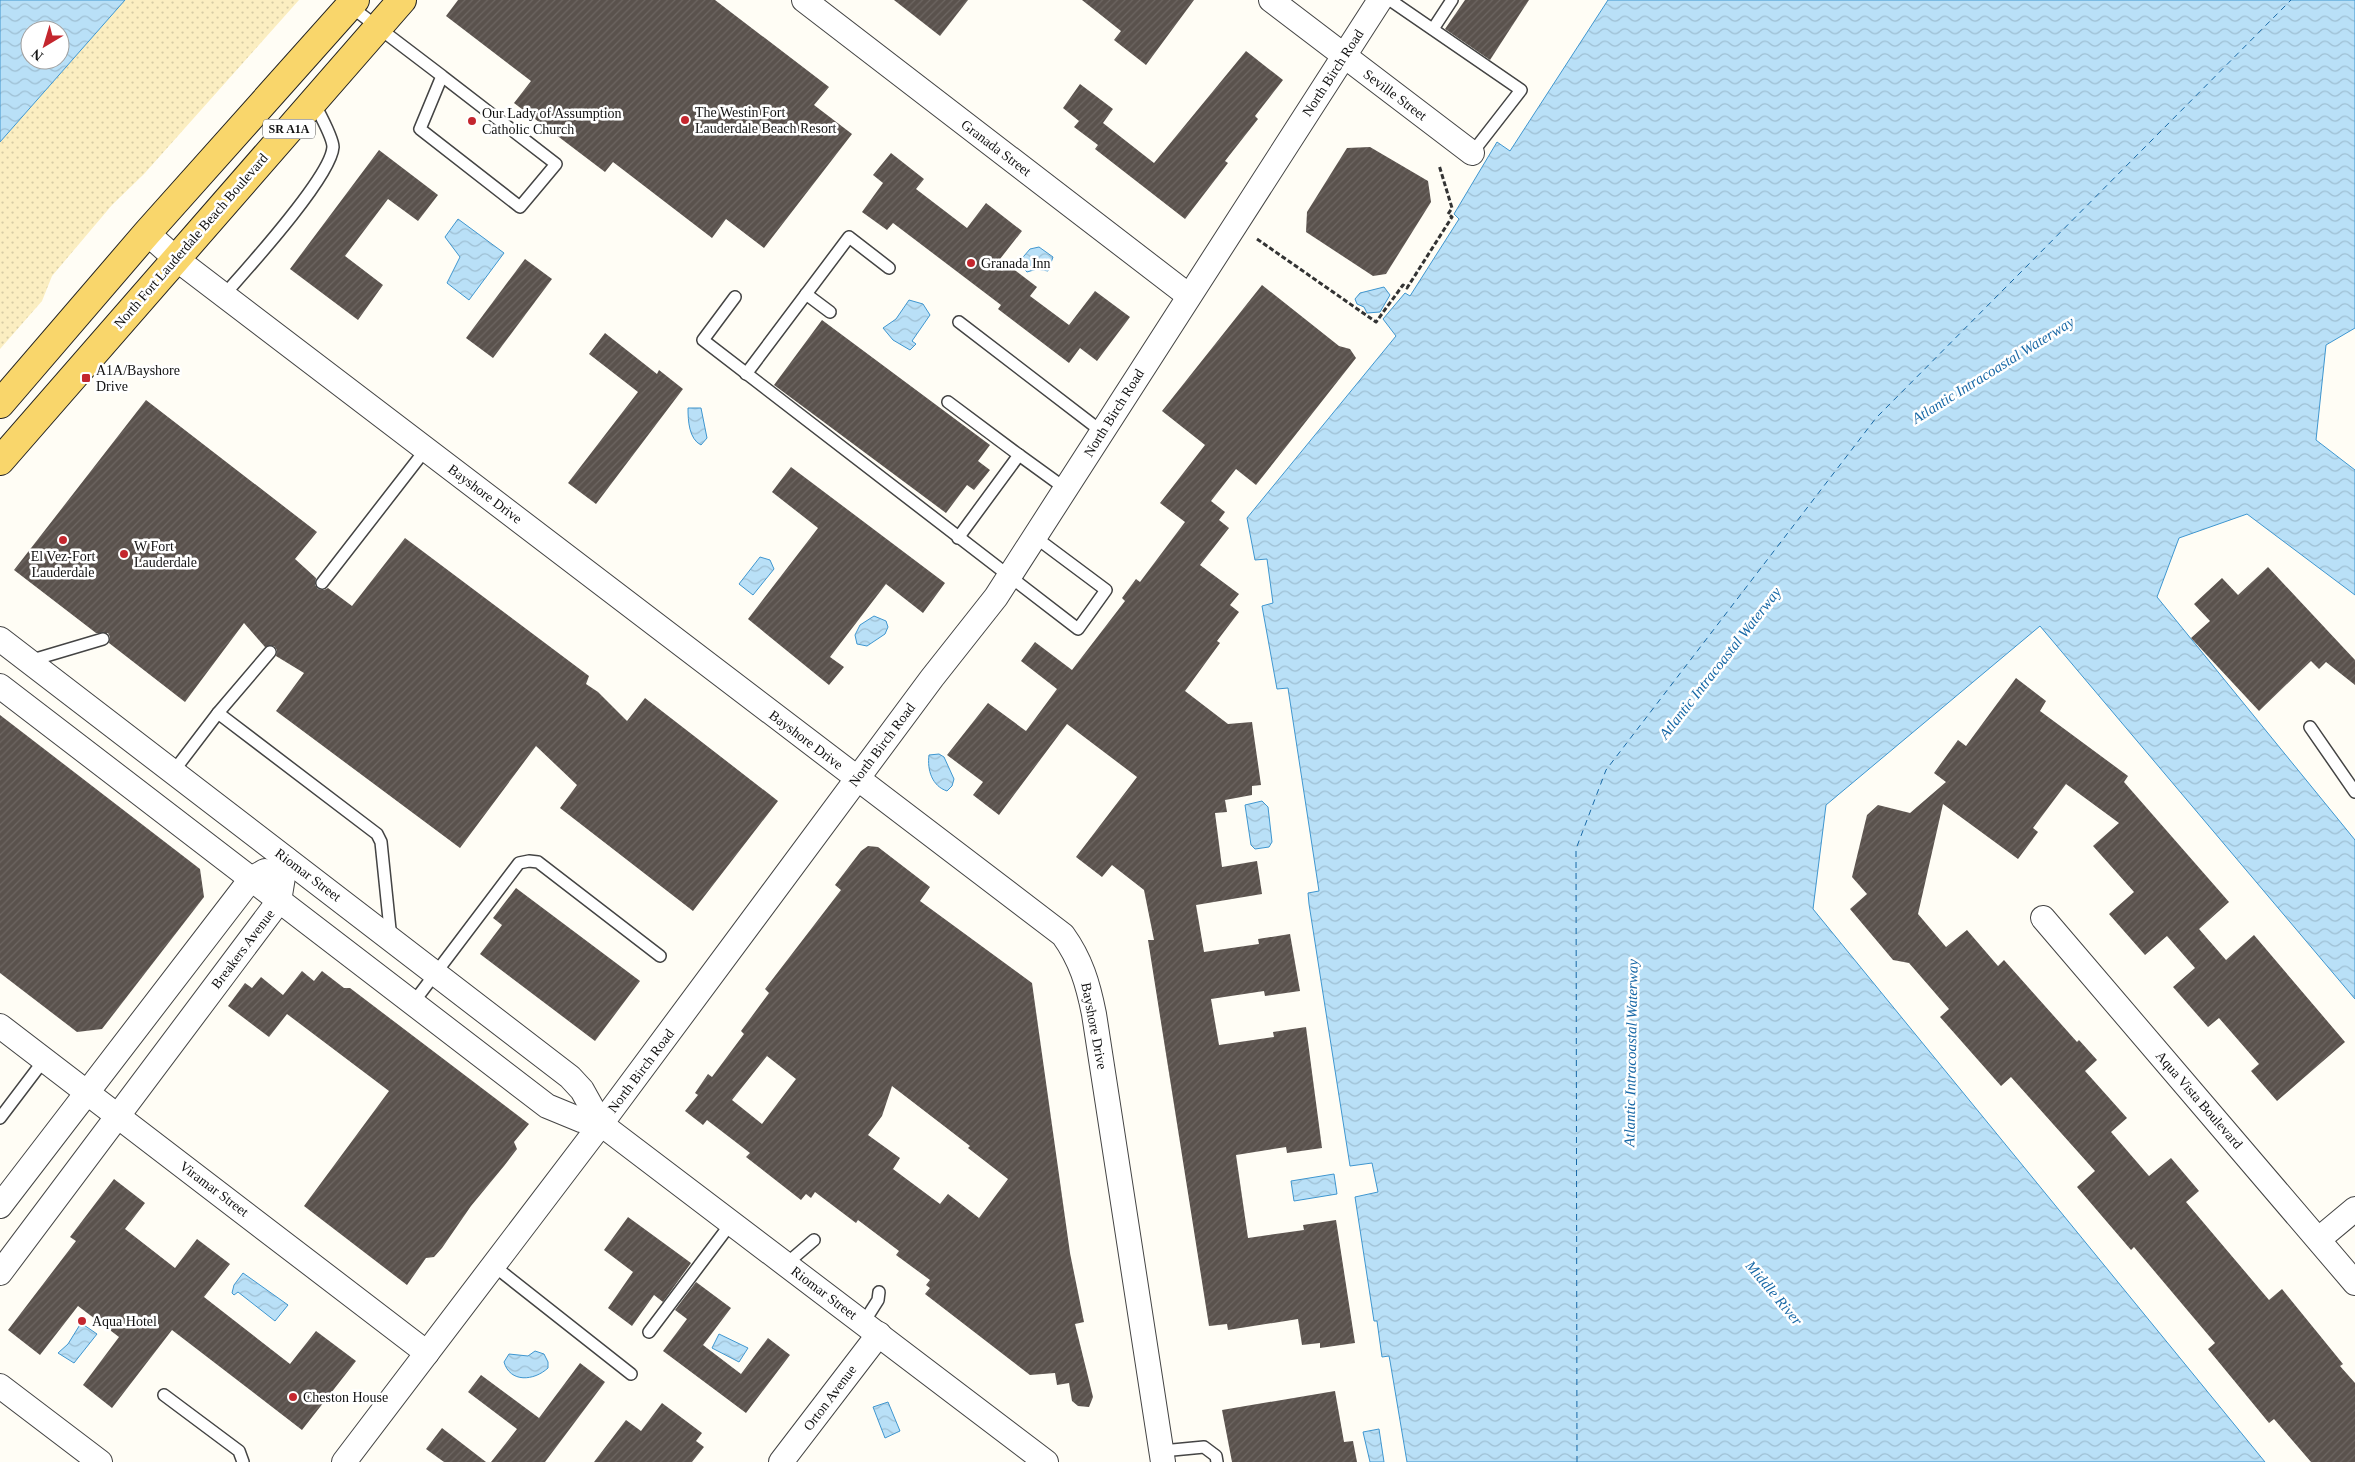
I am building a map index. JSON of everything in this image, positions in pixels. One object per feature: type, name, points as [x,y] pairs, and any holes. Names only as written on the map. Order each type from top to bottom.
[{"type":"main road","name":"North Fort Lauderdale Beach Boulevard","points":[[0,461],[402,0]]},
{"type":"main road","name":"SR A1A","points":[[0,404],[147,233],[352,3]]},
{"type":"street","name":"Granada Street","points":[[804,0],[1189,296]]},
{"type":"street","name":"Seville Street","points":[[1271,0],[1472,154]]},
{"type":"street","name":"North Birch Road","points":[[344,1462],[601,1124],[857,779],[1010,578],[1101,432],[1380,0]]},
{"type":"street","name":"Bayshore Drive","points":[[147,233],[224,295],[1063,935],[1075,951],[1083,969],[1094,1014],[1162,1457]]},
{"type":"street","name":"Riomar Street","points":[[0,639],[570,1077],[582,1090],[601,1124],[1046,1462]]},
{"type":"street","name":"Riomar Street","points":[[0,686],[547,1106],[581,1120],[601,1124]]},
{"type":"street","points":[[0,1206],[252,879],[286,859]]},
{"type":"street","name":"Breakers Avenue","points":[[0,1273],[279,900],[286,859]]},
{"type":"street","name":"Aqua Vista Boulevard","points":[[2043,918],[2355,1283]]},
{"type":"street","name":"Viramar Street","points":[[0,1026],[427,1353]]},
{"type":"street","points":[[2318,1239],[2355,1209]]},
{"type":"street","name":"Orton Avenue","points":[[781,1462],[871,1328]]},
{"type":"street","points":[[0,1386],[100,1462]]},
{"type":"lane","points":[[1390,0],[1521,90],[1472,154]]},
{"type":"lane","points":[[1433,29],[1452,0]]},
{"type":"lane","points":[[352,3],[378,27],[442,76],[556,164],[520,207],[420,129],[442,76]]},
{"type":"lane","points":[[224,295],[296,210],[331,159],[333,144],[313,100]]},
{"type":"lane","points":[[746,374],[848,237],[888,268]]},
{"type":"lane","points":[[806,294],[830,312]]},
{"type":"lane","points":[[735,297],[703,340],[1078,629],[1106,590],[1035,537]]},
{"type":"lane","points":[[959,322],[1101,432]]},
{"type":"lane","points":[[948,402],[1066,489]]},
{"type":"lane","points":[[322,583],[426,449]]},
{"type":"lane","points":[[958,538],[1018,455]]},
{"type":"lane","points":[[29,661],[103,639]]},
{"type":"lane","points":[[173,772],[218,713],[270,652]]},
{"type":"lane","points":[[218,713],[377,834],[381,842],[391,939]]},
{"type":"lane","points":[[2310,727],[2355,792]]},
{"type":"lane","points":[[413,1003],[519,863],[529,861],[538,862],[660,956]]},
{"type":"lane","points":[[0,1118],[44,1060]]},
{"type":"lane","points":[[649,1332],[732,1222]]},
{"type":"lane","points":[[786,1264],[814,1240]]},
{"type":"lane","points":[[494,1266],[630,1374]]},
{"type":"lane","points":[[871,1328],[879,1292]]},
{"type":"lane","points":[[164,1395],[239,1450],[242,1462]]},
{"type":"lane","points":[[1162,1457],[1204,1447],[1216,1456],[1217,1462]]},
{"type":"path","points":[[1257,239],[1376,322],[1404,285],[1407,288],[1452,218],[1448,214],[1452,208],[1439,164]]},
{"type":"sand","points":[[125,0],[299,0],[144,174],[112,205],[52,276],[42,301],[0,349],[0,142],[63,70],[70,70],[70,62]]},
{"type":"water","points":[[0,0],[125,0],[70,62],[70,20],[20,20],[20,70],[63,70],[0,142]]},
{"type":"water","points":[[1608,0],[2355,0],[2355,328],[2326,345],[2316,440],[2355,470],[2355,595],[2247,514],[2179,538],[2157,597],[2355,840],[2355,999],[2040,626],[1826,805],[1813,909],[2265,1462],[1407,1462],[1389,1356],[1382,1357],[1377,1321],[1374,1321],[1355,1197],[1378,1192],[1372,1163],[1350,1166],[1309,904],[1308,893],[1319,891],[1288,688],[1277,689],[1262,606],[1273,603],[1267,559],[1255,560],[1247,518],[1396,336],[1383,319],[1405,293],[1410,296],[1459,219],[1454,214],[1497,142],[1510,151]]},
{"type":"water","points":[[458,219],[504,253],[469,300],[447,283],[460,257],[445,237]]},
{"type":"water","points":[[1039,247],[1053,257],[1048,271],[1037,269],[1027,272],[1018,263],[1030,249]]},
{"type":"water","points":[[1384,287],[1390,295],[1380,312],[1367,313],[1364,307],[1357,304],[1355,299],[1360,293]]},
{"type":"water","points":[[909,300],[923,304],[930,315],[912,341],[916,344],[910,350],[893,340],[883,328],[896,319]]},
{"type":"water","points":[[688,408],[701,408],[707,438],[701,445],[694,439],[692,434]]},
{"type":"water","points":[[760,557],[770,560],[774,569],[753,595],[739,584]]},
{"type":"water","points":[[874,616],[886,621],[888,627],[885,634],[867,646],[857,644],[855,635],[860,625]]},
{"type":"water","points":[[939,754],[944,757],[954,779],[952,786],[947,791],[934,781],[930,772],[929,755]]},
{"type":"water","points":[[1262,801],[1268,807],[1272,842],[1269,847],[1255,849],[1251,845],[1245,805]]},
{"type":"water","points":[[1334,1174],[1337,1194],[1294,1201],[1291,1181]]},
{"type":"water","points":[[243,1273],[288,1305],[275,1321],[238,1292],[234,1295],[232,1293],[234,1285]]},
{"type":"water","points":[[81,1323],[97,1334],[74,1363],[58,1353],[68,1344]]},
{"type":"water","points":[[719,1334],[748,1348],[739,1362],[712,1348]]},
{"type":"water","points":[[535,1351],[544,1354],[548,1362],[548,1368],[536,1376],[517,1377],[507,1369],[504,1362],[509,1354],[528,1356]]},
{"type":"water","points":[[888,1402],[900,1431],[885,1438],[873,1407]]},
{"type":"water","points":[[1379,1429],[1384,1462],[1370,1462],[1363,1432]]},
{"type":"building","name":"The Westin Fort Lauderdale Beach Resort","points":[[458,0],[715,0],[829,87],[814,105],[852,134],[764,248],[726,219],[712,238],[613,162],[605,172],[514,103],[531,81],[446,16]]},
{"type":"building","points":[[894,0],[968,0],[940,36]]},
{"type":"building","points":[[1082,0],[1194,0],[1146,65],[1114,40],[1121,31]]},
{"type":"building","points":[[1465,0],[1529,0],[1490,60],[1445,29]]},
{"type":"building","points":[[1246,51],[1283,80],[1255,116],[1258,119],[1225,161],[1228,163],[1185,219],[1095,149],[1098,145],[1074,127],[1079,121],[1063,108],[1080,84],[1113,109],[1103,123],[1154,163]]},
{"type":"building","points":[[1370,147],[1428,181],[1431,202],[1386,274],[1373,276],[1306,232],[1307,212],[1347,148]]},
{"type":"building","points":[[379,150],[438,195],[418,221],[388,199],[345,256],[383,285],[358,320],[290,269]]},
{"type":"building","points":[[891,153],[924,179],[916,189],[967,228],[986,203],[1022,231],[1000,259],[1037,287],[1030,296],[1069,325],[1095,291],[1130,317],[1097,361],[1080,348],[1069,363],[998,309],[1001,305],[893,223],[887,230],[862,212],[883,183],[873,175]]},
{"type":"building","points":[[525,259],[552,279],[493,358],[466,338]]},
{"type":"building","points":[[1262,285],[1339,346],[1350,349],[1356,358],[1256,485],[1236,469],[1211,501],[1225,512],[1219,520],[1229,528],[1200,565],[1239,594],[1230,605],[1239,612],[1217,641],[1220,643],[1185,691],[1228,724],[1252,722],[1261,785],[1252,786],[1252,795],[1225,800],[1227,812],[1215,813],[1222,867],[1257,861],[1262,894],[1196,905],[1204,952],[1259,944],[1258,939],[1290,934],[1300,991],[1265,996],[1264,991],[1211,999],[1219,1045],[1274,1037],[1273,1032],[1306,1027],[1322,1148],[1287,1153],[1286,1147],[1236,1155],[1248,1238],[1304,1230],[1303,1225],[1336,1220],[1355,1343],[1320,1348],[1320,1343],[1302,1345],[1298,1319],[1228,1330],[1227,1324],[1209,1326],[1148,940],[1154,940],[1144,890],[1112,865],[1102,877],[1076,857],[1137,777],[1067,724],[999,815],[973,795],[983,782],[947,755],[988,703],[1026,731],[1057,689],[1021,661],[1035,642],[1072,670],[1125,601],[1122,598],[1136,579],[1140,582],[1185,522],[1160,503],[1205,445],[1162,411]]},
{"type":"building","points":[[822,320],[990,445],[978,461],[990,470],[974,490],[967,485],[946,513],[774,385]]},
{"type":"building","points":[[605,333],[657,374],[659,370],[683,389],[596,504],[568,483],[638,392],[589,354]]},
{"type":"building","points":[[146,400],[317,532],[295,559],[316,578],[315,585],[318,589],[324,590],[328,588],[352,606],[405,538],[589,676],[586,684],[598,692],[627,721],[645,698],[778,801],[693,911],[560,808],[577,785],[536,746],[460,848],[276,711],[304,673],[276,656],[277,650],[274,646],[265,647],[244,623],[185,702],[109,643],[110,637],[108,633],[96,633],[14,570]]},
{"type":"building","points":[[791,467],[945,583],[923,613],[886,584],[830,657],[844,667],[829,685],[748,619],[818,528],[772,492]]},
{"type":"building","points":[[2268,567],[2355,660],[2355,685],[2326,662],[2319,669],[2311,661],[2259,711],[2191,638],[2210,621],[2194,604],[2222,578],[2238,595]]},
{"type":"building","points":[[2016,678],[2046,701],[2040,711],[2128,776],[2124,782],[2229,902],[2199,929],[2226,960],[2254,935],[2345,1042],[2277,1101],[2251,1071],[2259,1064],[2219,1018],[2208,1027],[2173,987],[2195,968],[2167,936],[2145,955],[2109,914],[2134,892],[2093,846],[2119,823],[2066,784],[2033,828],[2038,832],[2018,859],[1943,804],[1918,914],[1946,947],[1967,930],[1998,966],[2004,960],[2077,1042],[2079,1040],[2097,1060],[2085,1071],[2127,1118],[2111,1132],[2149,1176],[2171,1158],[2199,1191],[2186,1202],[2269,1300],[2282,1289],[2343,1364],[2340,1366],[2355,1383],[2355,1462],[2311,1462],[2274,1419],[2269,1423],[2208,1349],[2215,1343],[2134,1247],[2131,1250],[2077,1187],[2095,1171],[2011,1077],[2001,1086],[1940,1017],[1949,1009],[1909,963],[1893,960],[1850,909],[1867,894],[1852,877],[1867,815],[1878,805],[1910,813],[1946,782],[1934,773],[1958,740],[1966,746]]},
{"type":"building","points":[[0,715],[200,869],[204,897],[102,1029],[77,1032],[0,973]]},
{"type":"building","points":[[868,846],[878,847],[930,887],[920,901],[1032,983],[1070,1253],[1084,1322],[1075,1324],[1093,1397],[1089,1407],[1078,1406],[1072,1401],[1069,1383],[1057,1385],[1055,1373],[1030,1375],[925,1294],[930,1288],[926,1285],[930,1280],[896,1255],[899,1251],[858,1220],[856,1223],[815,1192],[811,1198],[806,1194],[801,1200],[746,1157],[750,1153],[707,1120],[703,1125],[685,1111],[698,1095],[695,1093],[708,1074],[712,1077],[744,1034],[741,1031],[769,993],[765,989],[841,890],[835,885],[861,851]],"holes":[[[767,1056],[796,1079],[762,1124],[732,1100]],[[892,1086],[970,1146],[968,1148],[1008,1179],[979,1218],[948,1194],[940,1204],[893,1169],[900,1158],[868,1135],[882,1116]]]},
{"type":"building","points":[[516,888],[640,981],[595,1041],[480,954],[502,925],[493,918]]},
{"type":"building","points":[[302,971],[314,981],[322,971],[344,988],[350,988],[529,1124],[514,1142],[517,1149],[471,1206],[442,1248],[434,1257],[426,1258],[407,1285],[304,1206],[389,1091],[287,1014],[269,1037],[228,1006],[245,983],[252,988],[261,977],[283,995]]},
{"type":"building","points":[[114,1179],[145,1203],[125,1229],[175,1268],[197,1239],[230,1264],[204,1297],[290,1364],[316,1331],[356,1361],[302,1430],[172,1330],[112,1408],[83,1385],[119,1337],[78,1306],[40,1355],[8,1330],[76,1241],[70,1237]]},
{"type":"building","points":[[628,1217],[691,1263],[663,1302],[654,1295],[632,1326],[608,1308],[633,1272],[604,1250]]},
{"type":"building","points":[[696,1282],[731,1308],[703,1345],[741,1374],[768,1338],[790,1355],[746,1413],[663,1351],[687,1319],[675,1310]]},
{"type":"building","points":[[580,1363],[605,1382],[545,1462],[491,1462],[517,1429],[468,1392],[481,1375],[539,1418]]},
{"type":"building","points":[[1335,1391],[1344,1442],[1353,1441],[1357,1462],[1232,1462],[1222,1410]]},
{"type":"building","points":[[662,1403],[702,1433],[696,1441],[704,1447],[692,1462],[594,1462],[626,1420],[641,1431]]},
{"type":"building","points":[[442,1428],[486,1462],[444,1462],[426,1449]]},
{"type":"ferry route","points":[[1577,1462],[1576,849],[1606,770],[1876,418],[2291,0]]},
{"type":"place","name":"The Westin Fort Lauderdale Beach Resort","points":[[685,120]]},
{"type":"place","name":"Our Lady of Assumption Catholic Church","points":[[472,121]]},
{"type":"place","name":"Granada Inn","points":[[971,263]]},
{"type":"place","name":"A1A/Bayshore Drive","points":[[86,378]]},
{"type":"place","name":"El Vez-Fort Lauderdale","points":[[63,540]]},
{"type":"place","name":"W Fort Lauderdale","points":[[124,554]]},
{"type":"place","name":"Aqua Hotel","points":[[82,1321]]},
{"type":"place","name":"Cheston House","points":[[293,1397]]},
{"type":"water label","name":"Atlantic Intracoastal Waterway","points":[[1993,370]]},
{"type":"water label","name":"Atlantic Intracoastal Waterway","points":[[1720,663]]},
{"type":"water label","name":"Atlantic Intracoastal Waterway","points":[[1631,1053]]},
{"type":"water label","name":"Middle River","points":[[1774,1293]]}]
